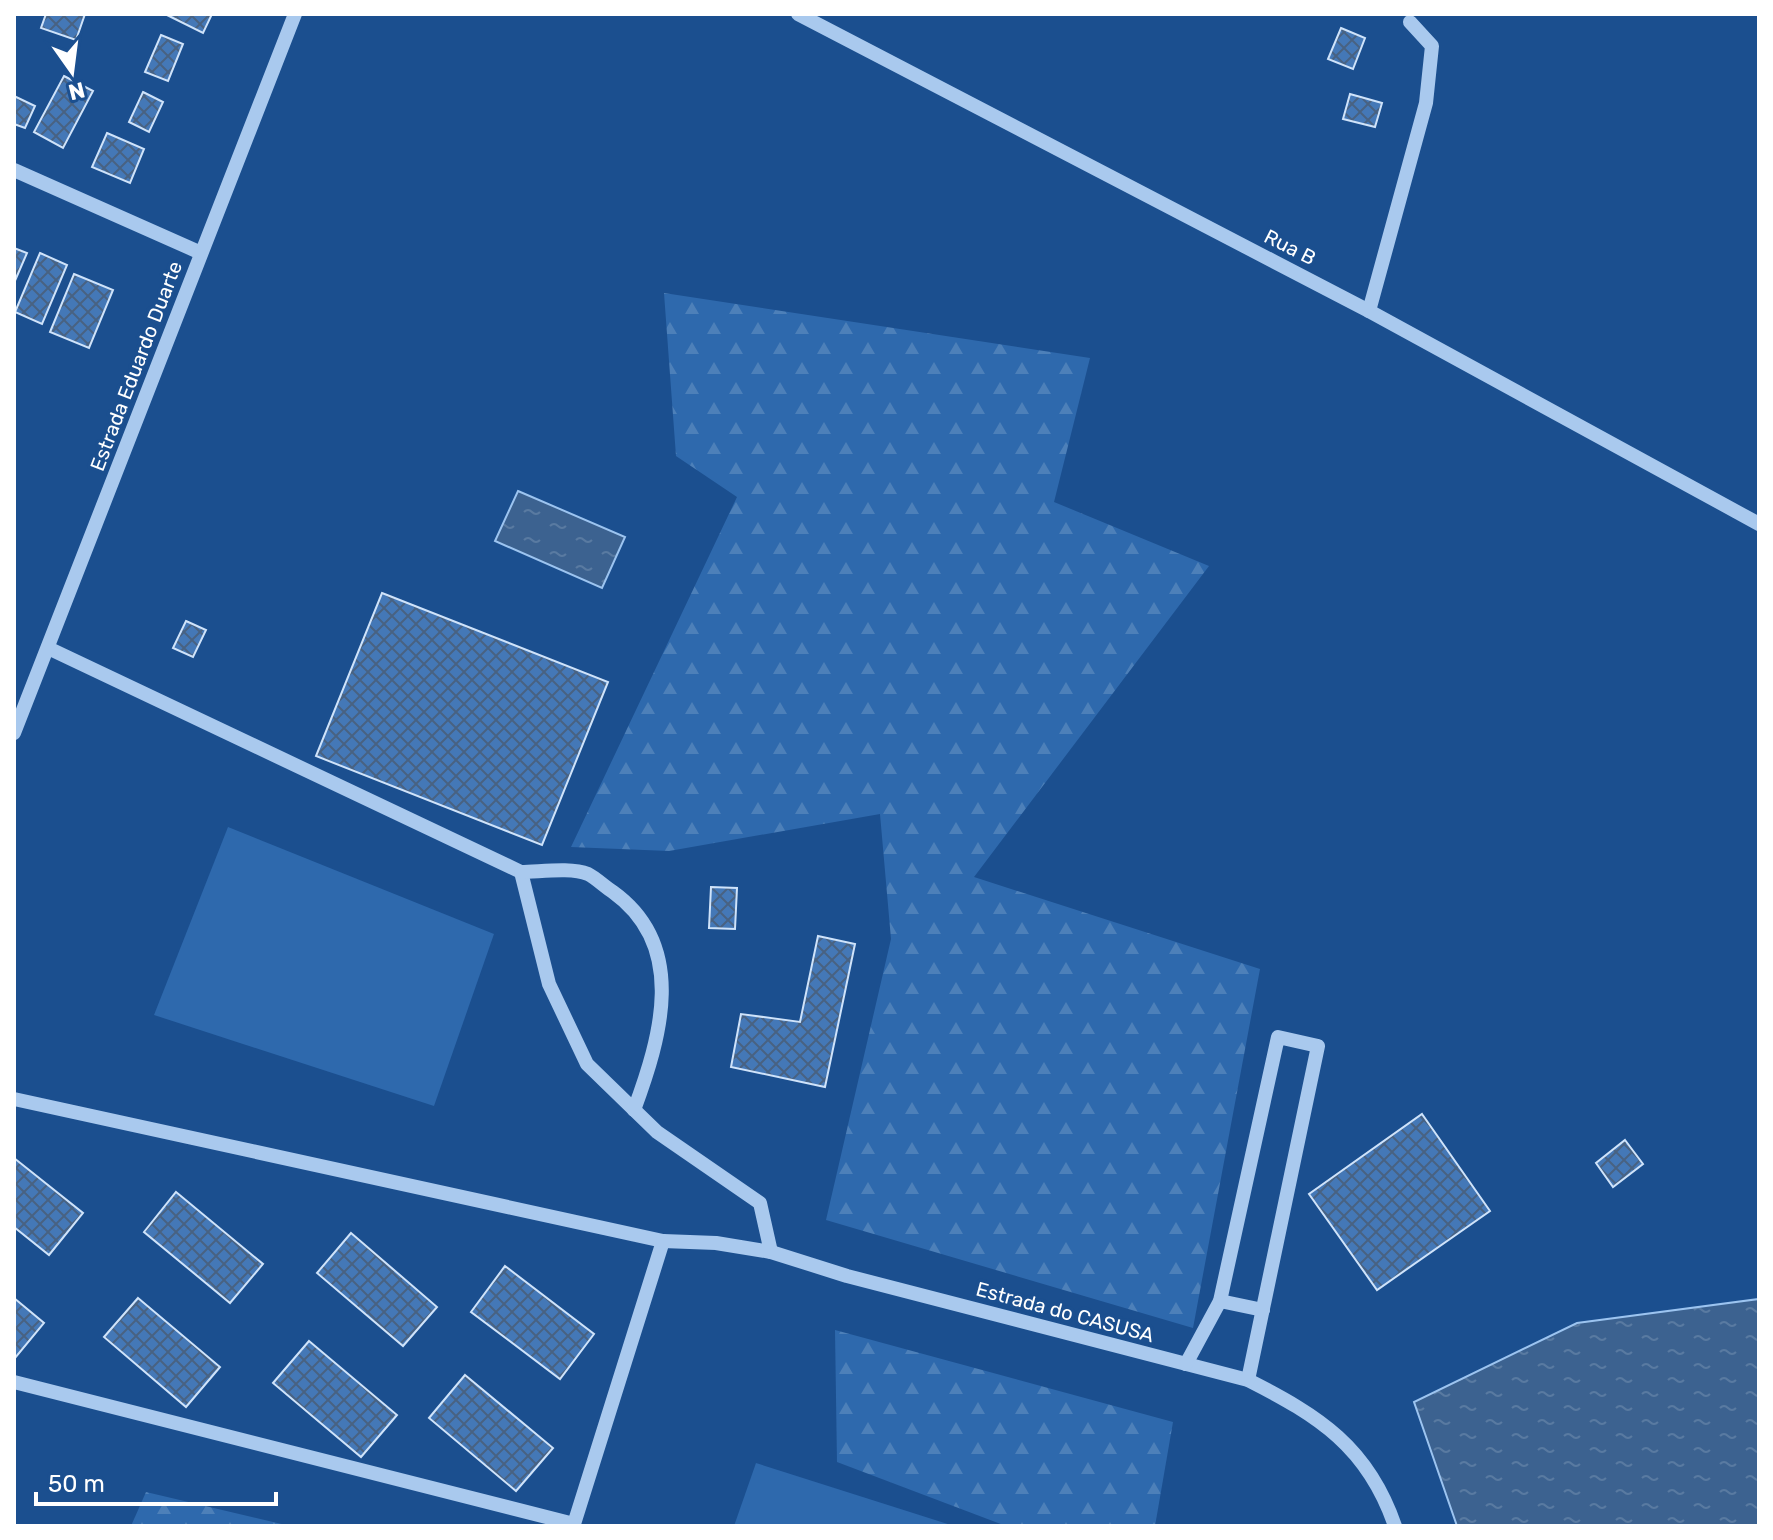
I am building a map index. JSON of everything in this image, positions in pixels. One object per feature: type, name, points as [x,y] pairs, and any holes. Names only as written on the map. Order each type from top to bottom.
[{"type":"street","name":"Estrada Eduardo Duarte","points":[[14,733],[295,14]]},
{"type":"street","name":"Rua B","points":[[798,14],[1369,311],[1759,524]]},
{"type":"street","points":[[1369,311],[1426,103],[1432,46],[1410,22]]},
{"type":"street","points":[[14,170],[201,253]]},
{"type":"street","points":[[48,648],[521,872],[587,873],[628,903],[656,941],[662,997],[652,1060],[634,1110]]},
{"type":"street","points":[[521,872],[549,984],[587,1064],[657,1132],[760,1203],[771,1252]]},
{"type":"street","points":[[1186,1364],[1220,1301],[1278,1037],[1318,1046],[1248,1380]]},
{"type":"street","name":"Estrada do CASUSA","points":[[14,1099],[663,1241],[716,1243],[771,1252],[847,1276],[1248,1380],[1299,1406],[1339,1438],[1371,1471],[1395,1526]]},
{"type":"street","points":[[14,1382],[574,1524],[663,1241]]},
{"type":"street","points":[[1220,1301],[1263,1310]]},
{"type":"green space","points":[[664,293],[1090,358],[1054,502],[1209,566],[974,877],[1260,969],[1193,1328],[826,1220],[891,939],[880,814],[669,851],[571,847],[737,497],[676,456]]},
{"type":"green space","points":[[228,827],[494,934],[434,1106],[154,1015]]},
{"type":"green space","points":[[835,1330],[1173,1422],[1155,1526],[1006,1526],[837,1462]]},
{"type":"green space","points":[[756,1463],[954,1526],[734,1526]]},
{"type":"green space","points":[[146,1492],[290,1526],[131,1526]]},
{"type":"water","points":[[518,491],[625,537],[602,588],[495,541]]},
{"type":"water","points":[[1759,1299],[1759,1526],[1457,1526],[1414,1402],[1577,1323]]},
{"type":"building","points":[[46,14],[85,14],[76,40],[41,28]]},
{"type":"building","points":[[165,14],[212,14],[203,33]]},
{"type":"building","points":[[1341,28],[1365,38],[1353,69],[1328,59]]},
{"type":"building","points":[[161,35],[183,44],[168,81],[145,72]]},
{"type":"building","points":[[64,76],[93,91],[63,148],[34,132]]},
{"type":"building","points":[[143,92],[163,102],[149,132],[129,122]]},
{"type":"building","points":[[1350,94],[1382,103],[1375,127],[1343,119]]},
{"type":"building","points":[[14,96],[35,106],[25,128],[14,124]]},
{"type":"building","points":[[107,133],[144,149],[130,183],[92,167]]},
{"type":"building","points":[[14,248],[27,253],[14,283]]},
{"type":"building","points":[[40,253],[67,265],[42,324],[15,312]]},
{"type":"building","points":[[74,274],[113,290],[89,348],[50,332]]},
{"type":"building","points":[[382,593],[608,682],[542,845],[316,756]]},
{"type":"building","points":[[186,621],[206,630],[193,657],[173,648]]},
{"type":"building","points":[[711,887],[737,888],[735,929],[709,928]]},
{"type":"building","points":[[818,936],[855,944],[825,1087],[731,1067],[741,1014],[800,1022]]},
{"type":"building","points":[[1422,1114],[1490,1211],[1377,1290],[1309,1194]]},
{"type":"building","points":[[1625,1140],[1643,1164],[1613,1187],[1596,1163]]},
{"type":"building","points":[[14,1158],[83,1213],[49,1255],[14,1227]]},
{"type":"building","points":[[176,1192],[263,1264],[230,1303],[144,1232]]},
{"type":"building","points":[[351,1233],[437,1307],[403,1346],[317,1273]]},
{"type":"building","points":[[505,1266],[594,1334],[560,1379],[471,1312]]},
{"type":"building","points":[[14,1298],[44,1323],[15,1358],[14,1358]]},
{"type":"building","points":[[138,1298],[220,1367],[186,1407],[104,1337]]},
{"type":"building","points":[[309,1341],[397,1415],[361,1457],[273,1383]]},
{"type":"building","points":[[465,1375],[553,1448],[516,1491],[429,1418]]}]
